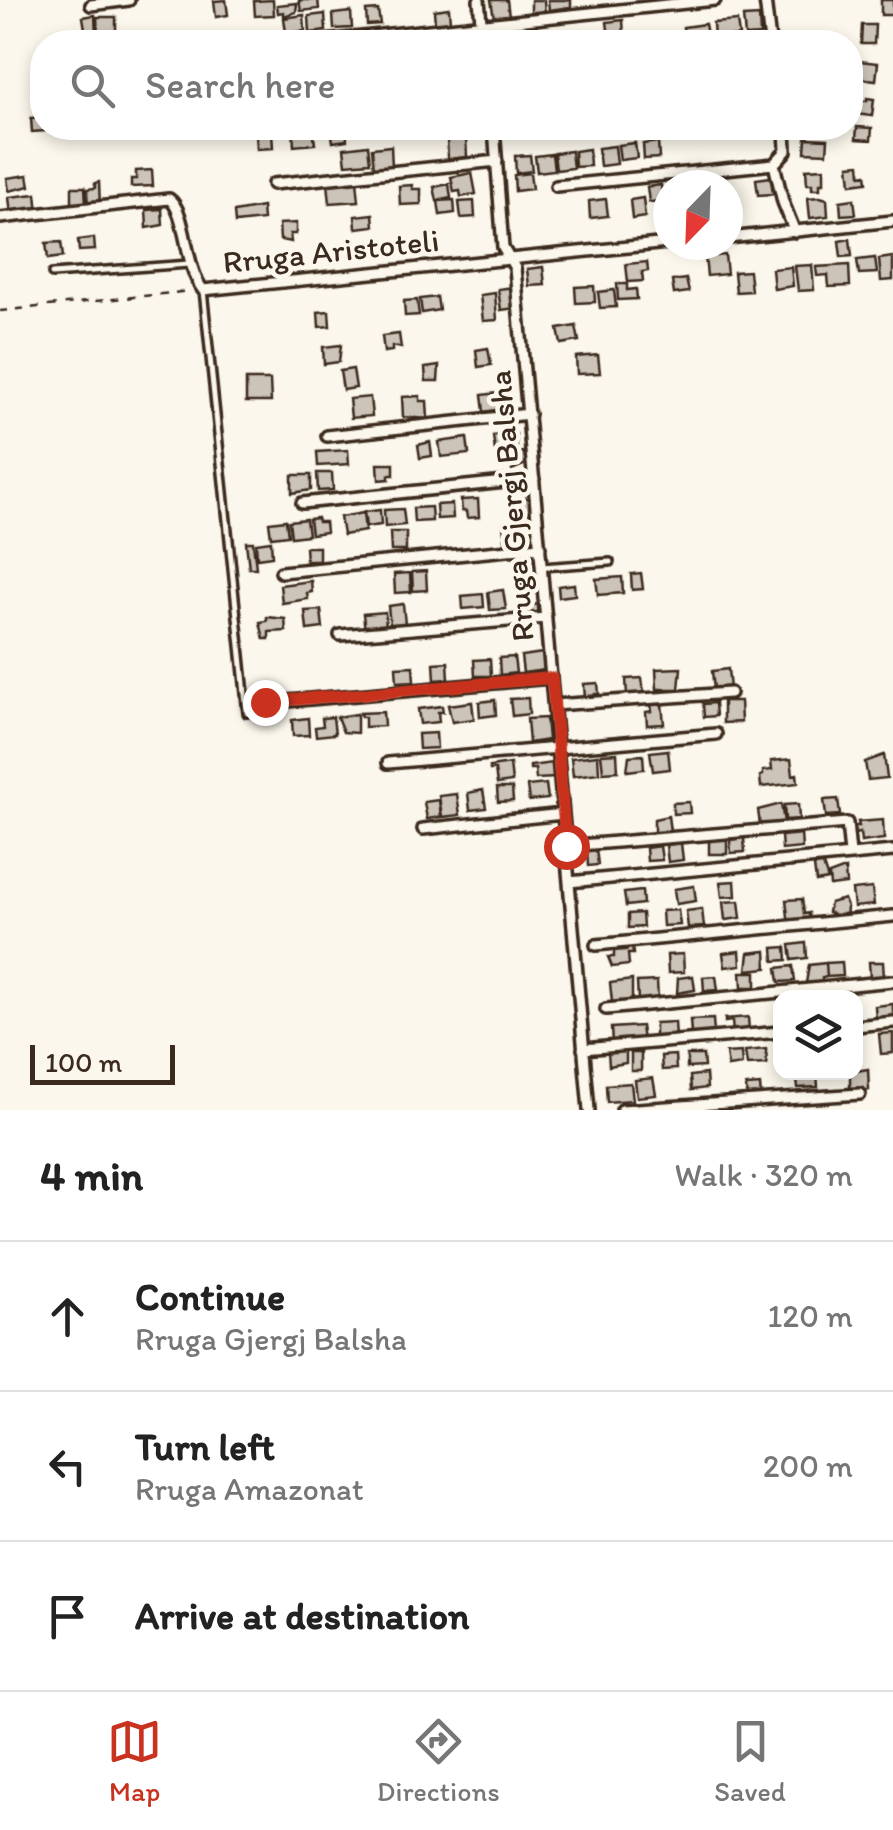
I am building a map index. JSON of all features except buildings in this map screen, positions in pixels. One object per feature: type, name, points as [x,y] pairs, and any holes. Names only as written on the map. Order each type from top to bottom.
[{"type":"street","points":[[91,5],[129,0]]},
{"type":"street","points":[[479,0],[482,30]]},
{"type":"street","points":[[426,30],[715,0]]},
{"type":"street","points":[[765,0],[769,30]]},
{"type":"street","name":"Rruga Gjergj Balsha","points":[[495,140],[504,248],[514,268],[529,414],[589,1110]]},
{"type":"street","points":[[556,186],[774,164],[786,150],[786,140]]},
{"type":"street","points":[[273,184],[497,161]]},
{"type":"street","points":[[774,164],[783,202],[796,232]]},
{"type":"street","points":[[0,218],[169,199],[179,210],[193,277],[203,290]]},
{"type":"street","points":[[743,237],[893,221]]},
{"type":"street","name":"Rruga Aristoteli","points":[[203,290],[653,244]]},
{"type":"street","points":[[328,436],[529,414]]},
{"type":"street","points":[[302,503],[534,479]]},
{"type":"street","points":[[281,572],[540,547]]},
{"type":"street","points":[[340,635],[546,618]]},
{"type":"street","points":[[265,702],[552,678]]},
{"type":"street","points":[[554,706],[730,692]]},
{"type":"street","points":[[388,763],[716,734]]},
{"type":"street","points":[[423,829],[563,814]]},
{"type":"street","points":[[580,845],[847,823],[850,854]]},
{"type":"street","points":[[569,882],[893,851]]},
{"type":"street","points":[[596,945],[893,916]]},
{"type":"street","points":[[606,1009],[893,981]]},
{"type":"street","points":[[863,1025],[893,1022]]},
{"type":"street","points":[[584,1049],[773,1033]]},
{"type":"street","points":[[622,1110],[860,1094]]},
{"type":"lane","points":[[52,274],[190,264]]},
{"type":"lane","points":[[203,290],[247,714]]},
{"type":"lane","points":[[542,566],[610,562]]},
{"type":"path","name":"Rruga Aristoteli","points":[[0,311],[203,290]]},
{"type":"route","points":[[265,702],[552,678],[566,846]]}]
